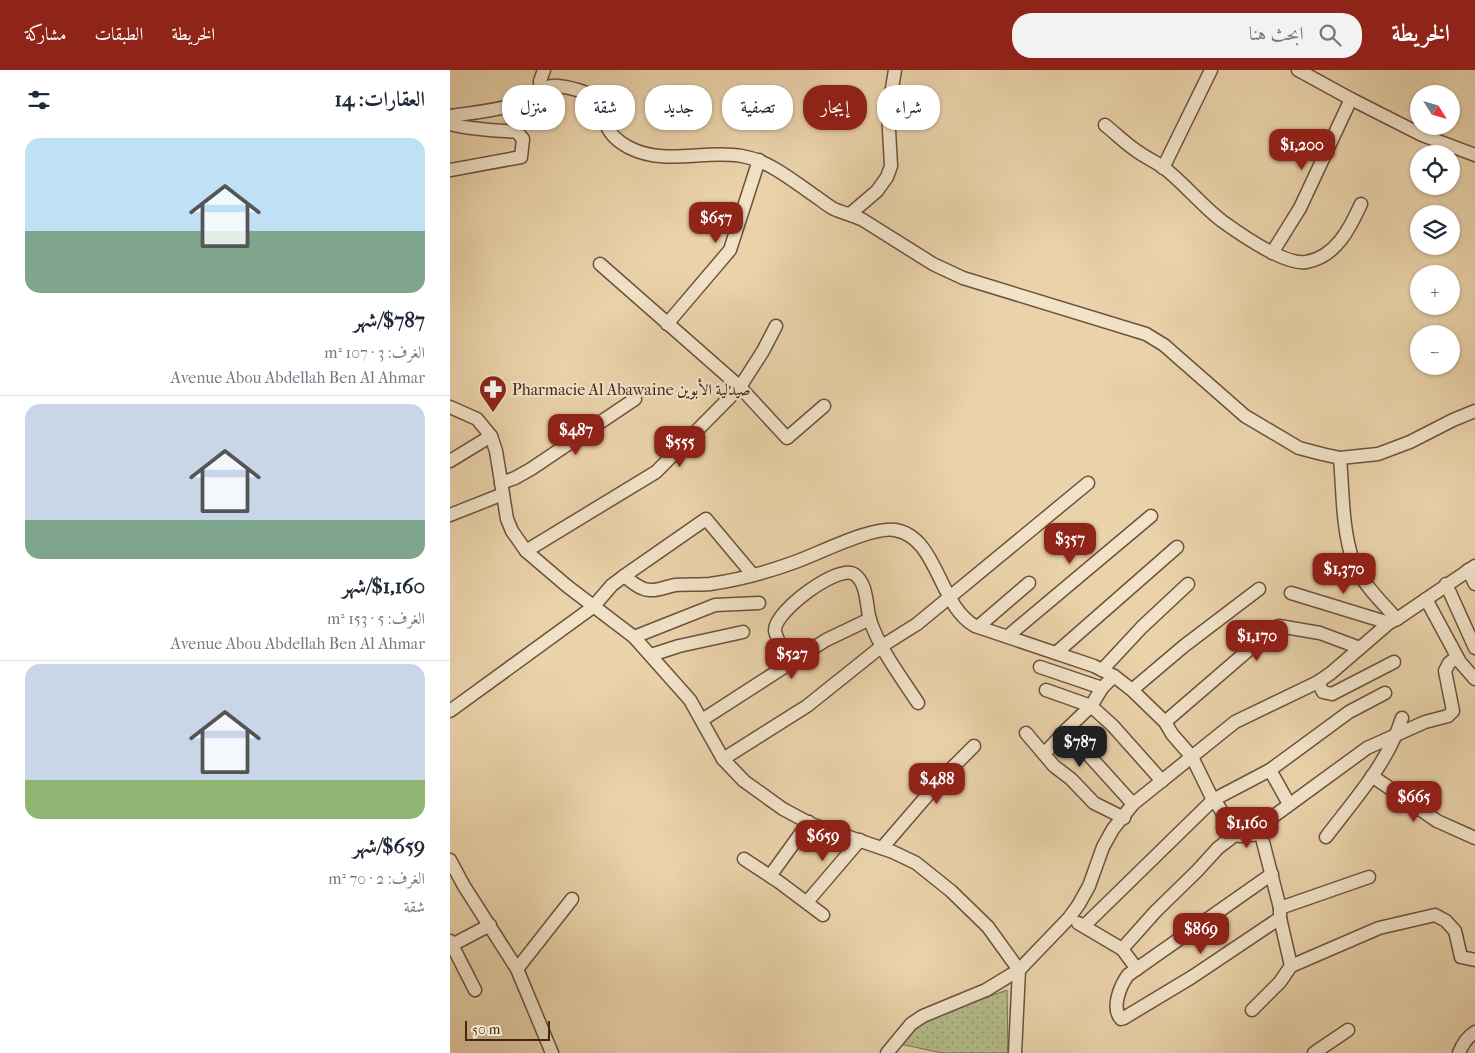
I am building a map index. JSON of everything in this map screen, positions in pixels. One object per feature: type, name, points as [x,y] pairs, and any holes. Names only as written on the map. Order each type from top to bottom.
[{"type":"street","points":[[540,85],[544,70]]},
{"type":"street","points":[[850,214],[877,191],[887,177],[891,166],[888,112],[895,70]]},
{"type":"street","points":[[1163,168],[1210,70]]},
{"type":"street","points":[[1298,70],[1351,100],[1422,135],[1475,155]]},
{"type":"street","points":[[565,88],[593,96],[599,101],[606,124],[617,140],[630,148],[646,154],[665,157],[741,156],[759,160],[834,209],[850,214],[933,264],[963,278],[1146,334],[1164,345],[1245,416],[1299,448],[1340,458],[1378,454],[1410,442],[1475,410]]},
{"type":"street","points":[[1272,253],[1300,208],[1351,100]]},
{"type":"street","points":[[450,116],[502,108]]},
{"type":"street","points":[[450,124],[478,130],[517,132],[522,139],[521,157],[450,170]]},
{"type":"street","points":[[1105,125],[1134,149],[1163,168],[1221,220],[1272,253],[1290,261],[1305,262],[1318,258],[1330,251],[1340,242],[1360,204]]},
{"type":"street","points":[[667,324],[730,250],[759,160]]},
{"type":"street","points":[[600,264],[740,387],[787,438],[824,406]]},
{"type":"street","points":[[526,551],[656,472],[740,387],[763,351],[776,326]]},
{"type":"street","points":[[450,515],[502,489],[515,478],[635,399]]},
{"type":"street","points":[[450,407],[476,419],[491,436],[496,451],[507,519],[512,531],[526,551],[593,607],[634,637],[690,700],[723,758],[744,781],[784,809],[809,822],[882,848],[916,864],[951,892],[988,928],[1019,970],[1015,1053]]},
{"type":"street","points":[[450,460],[491,436]]},
{"type":"street","points":[[1340,458],[1345,517],[1354,562],[1374,595],[1393,621]]},
{"type":"street","points":[[723,758],[807,706],[882,646],[917,624],[1088,483]]},
{"type":"street","points":[[1008,636],[1151,516]]},
{"type":"street","points":[[450,711],[593,607],[612,585],[624,576],[706,519],[752,575]]},
{"type":"street","points":[[624,576],[642,589],[649,590],[675,585],[710,584],[794,563],[828,548],[879,531],[895,530],[916,539],[925,549],[950,598],[963,617],[969,622],[1102,670],[1114,676],[1132,690],[1165,722],[1172,734],[1192,757],[1213,800],[1235,835]]},
{"type":"street","points":[[1056,653],[1177,547]]},
{"type":"street","points":[[893,1051],[911,1024],[923,1016],[986,990],[1019,970],[1069,918],[1089,886],[1106,841],[1113,829],[1134,804],[1235,722],[1318,682],[1393,621],[1472,568],[1475,584]]},
{"type":"street","points":[[790,665],[775,630],[778,619],[813,588],[842,572],[853,573],[859,579],[868,600],[870,619],[882,646],[918,703]]},
{"type":"street","points":[[979,626],[1029,583]]},
{"type":"street","points":[[1102,670],[1142,627],[1188,584]]},
{"type":"street","points":[[1446,584],[1475,648]]},
{"type":"street","points":[[1132,690],[1184,646],[1259,589]]},
{"type":"street","points":[[1291,593],[1393,621]]},
{"type":"street","points":[[1426,599],[1457,657],[1475,679]]},
{"type":"street","points":[[634,637],[715,604],[759,603]]},
{"type":"street","points":[[702,720],[826,640],[870,619]]},
{"type":"street","points":[[1165,722],[1274,628],[1279,626],[1320,633],[1360,648]]},
{"type":"street","points":[[651,655],[680,646],[743,632]]},
{"type":"street","points":[[1291,966],[1272,874],[1261,834],[1263,824],[1368,748],[1425,722],[1448,716],[1453,711],[1445,671],[1449,663],[1457,657]]},
{"type":"street","points":[[1318,682],[1323,692],[1332,694],[1394,662]]},
{"type":"street","points":[[1040,667],[1102,688]]},
{"type":"street","points":[[1045,753],[1091,706],[1102,688],[1114,676]]},
{"type":"street","points":[[1046,690],[1091,706],[1112,726],[1162,781]]},
{"type":"street","points":[[1084,926],[1213,800],[1270,770],[1349,712],[1385,693]]},
{"type":"street","points":[[1326,837],[1372,776],[1396,736],[1402,718]]},
{"type":"street","points":[[1066,730],[1134,804]]},
{"type":"street","points":[[1026,733],[1045,753],[1054,766],[1071,779],[1094,803],[1124,818]]},
{"type":"street","points":[[882,848],[944,776],[974,746]]},
{"type":"street","points":[[1270,770],[1289,804]]},
{"type":"street","points":[[1372,776],[1437,821],[1475,838]]},
{"type":"street","points":[[770,876],[809,822]]},
{"type":"street","points":[[1122,949],[1156,911],[1218,848],[1235,835],[1261,834]]},
{"type":"street","points":[[807,902],[860,840]]},
{"type":"street","points":[[744,859],[823,915]]},
{"type":"street","points":[[450,860],[464,886],[517,969],[552,1053]]},
{"type":"street","points":[[1272,874],[1128,975],[1121,988],[1116,1007],[1119,1018],[1121,1020],[1192,977],[1280,913],[1369,877]]},
{"type":"street","points":[[517,969],[572,899]]},
{"type":"street","points":[[1252,1010],[1280,982],[1291,966],[1379,928],[1435,914],[1446,921],[1455,931],[1461,957],[1475,960]]},
{"type":"street","points":[[1069,918],[1122,949],[1137,968]]},
{"type":"street","points":[[475,990],[451,943],[490,925]]},
{"type":"street","points":[[1314,1053],[1348,1030]]},
{"type":"street","points":[[1459,1053],[1462,1045],[1475,1032]]},
{"type":"green space","points":[[1007,990],[1008,1053],[942,1053],[900,1044],[925,1020]]},
{"type":"place","name":"Pharmacie Al Abawaine صيدلية الأبوين","points":[[493,413]]}]
